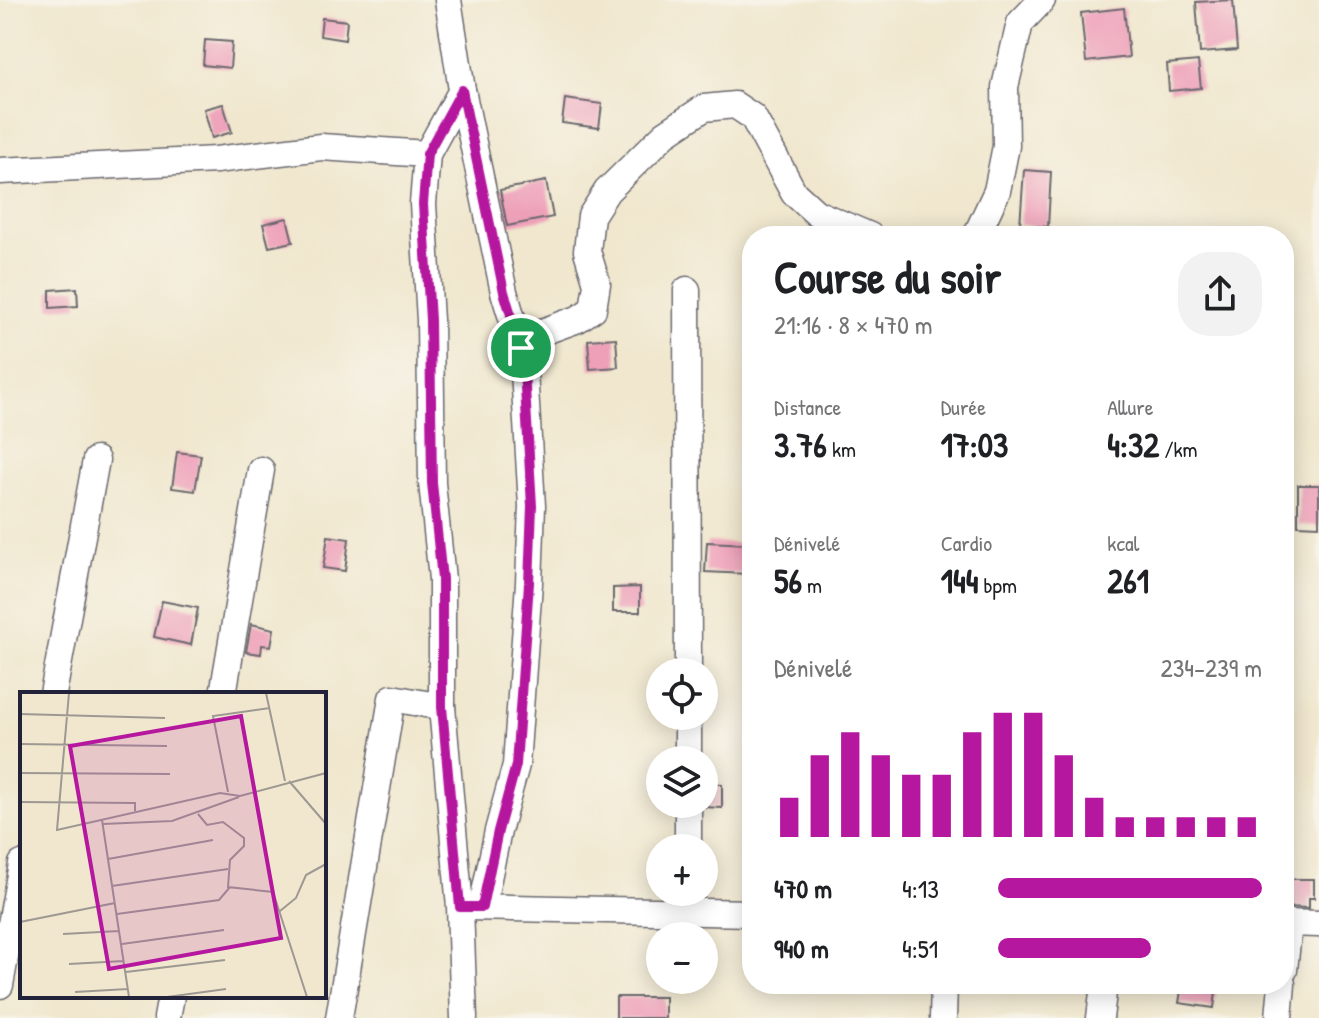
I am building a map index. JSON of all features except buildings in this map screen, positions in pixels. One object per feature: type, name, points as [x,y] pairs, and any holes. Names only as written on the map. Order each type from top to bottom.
[{"type":"street","points":[[448,0],[462,90],[500,278],[521,348],[532,506],[516,765],[498,831],[471,907]]},
{"type":"street","points":[[981,226],[997,191],[1006,146],[1005,87],[1020,23],[1042,0]]},
{"type":"street","points":[[462,90],[427,154],[423,204],[430,320],[432,483],[442,579],[442,707],[471,907],[464,1018]]},
{"type":"street","points":[[521,348],[542,332],[578,319],[593,309],[597,284],[587,251],[591,216],[607,191],[665,134],[704,108],[735,105],[753,117],[794,193],[816,213],[845,226]]},
{"type":"street","points":[[0,171],[216,160],[321,147],[427,154]]},
{"type":"street","points":[[687,290],[688,658]]},
{"type":"street","points":[[53,692],[96,460]]},
{"type":"street","points":[[223,692],[261,470]]},
{"type":"street","points":[[339,1018],[392,698],[442,707]]},
{"type":"street","points":[[0,985],[20,875]]},
{"type":"street","points":[[471,907],[646,903]]},
{"type":"street","points":[[711,906],[742,911]]},
{"type":"street","points":[[1294,923],[1319,924]]},
{"type":"street","points":[[943,1018],[944,994]]},
{"type":"street","points":[[1100,1018],[1103,994]]},
{"type":"street","points":[[1279,1018],[1281,994]]},
{"type":"street","points":[[167,1018],[171,998]]},
{"type":"route","points":[[462,90],[474,139],[487,219],[521,348],[532,506],[516,765],[482,907],[460,907],[442,707],[442,579],[432,483],[430,320],[423,204],[427,154],[462,90]]}]
